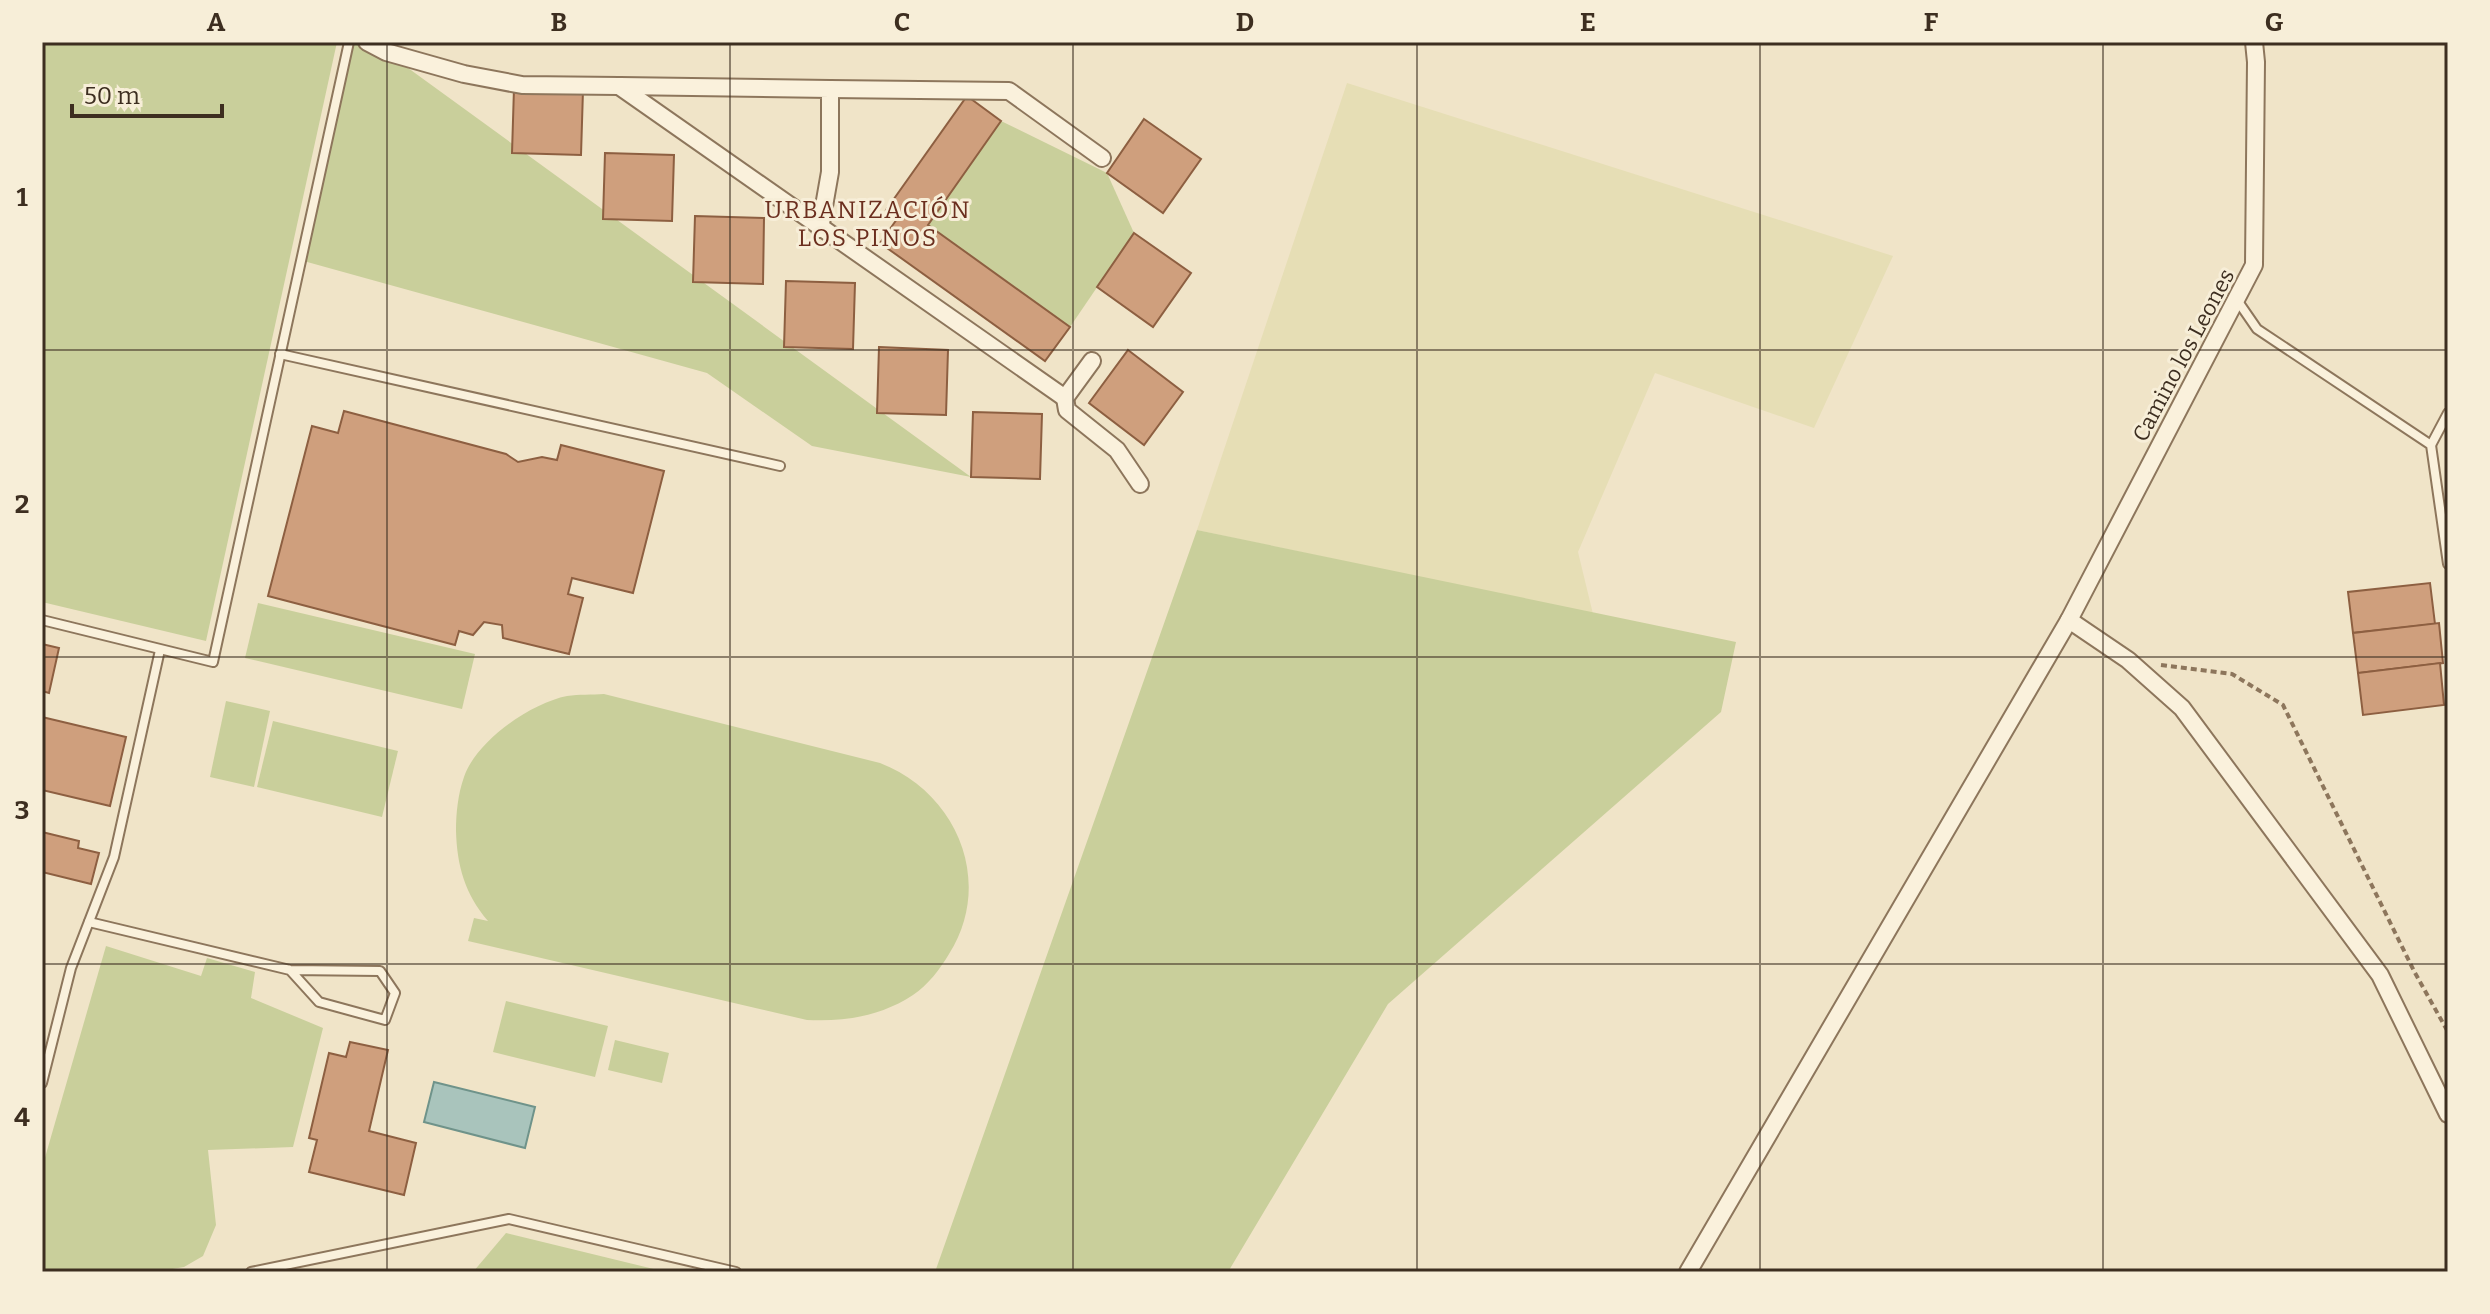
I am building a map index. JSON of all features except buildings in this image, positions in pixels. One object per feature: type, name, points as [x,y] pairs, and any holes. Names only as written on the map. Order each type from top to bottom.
[{"type":"street","points":[[367,42],[386,52],[464,74],[522,85],[1009,91],[1102,158]]},
{"type":"street","name":"Camino los Leones","points":[[1688,1272],[2069,620],[2254,265],[2254,42]]},
{"type":"street","points":[[619,86],[1065,398]]},
{"type":"street","points":[[820,229],[830,172],[830,89]]},
{"type":"street","points":[[1092,361],[1065,398],[1067,410],[1117,450],[1140,484]]},
{"type":"street","points":[[2069,620],[2128,660],[2182,708],[2380,975],[2448,1114]]},
{"type":"lane","points":[[42,620],[213,662],[349,42]]},
{"type":"lane","points":[[2236,299],[2257,329],[2431,445]]},
{"type":"lane","points":[[280,354],[780,466]]},
{"type":"lane","points":[[2448,413],[2431,445],[2448,564]]},
{"type":"lane","points":[[42,1083],[71,968],[114,857],[160,650]]},
{"type":"lane","points":[[89,922],[290,970],[380,971],[395,993],[385,1020],[319,1002],[290,970]]},
{"type":"lane","points":[[251,1272],[509,1219],[736,1272]]},
{"type":"path","points":[[2128,660],[2232,674],[2283,705],[2414,971],[2448,1032]]},
{"type":"shaded area","points":[[1347,83],[1893,256],[1814,428],[1655,373],[1578,552],[1593,614],[1197,530]]},
{"type":"green space","points":[[42,42],[337,42],[206,641],[42,602]]},
{"type":"green space","points":[[349,42],[367,42],[386,52],[971,477],[812,446],[707,373],[300,260]]},
{"type":"green space","points":[[1001,121],[1107,173],[1134,233],[1070,327],[928,225]]},
{"type":"green space","points":[[1197,530],[1736,642],[1721,712],[1388,1004],[1228,1272],[935,1272]]},
{"type":"green space","points":[[258,603],[475,654],[462,709],[245,658]]},
{"type":"green space","points":[[604,694],[880,763],[907,777],[929,795],[947,817],[960,842],[967,869],[968,897],[962,926],[949,954],[933,976],[913,995],[875,1013],[849,1019],[807,1020],[468,941],[474,918],[488,921],[468,890],[460,868],[457,844],[459,797],[470,763],[492,737],[537,707],[567,696]]},
{"type":"green space","points":[[226,701],[270,711],[254,787],[210,777]]},
{"type":"green space","points":[[273,721],[398,751],[382,817],[257,787]]},
{"type":"green space","points":[[106,946],[201,976],[207,958],[255,972],[251,998],[323,1028],[293,1147],[208,1150],[216,1225],[203,1256],[184,1267],[155,1272],[42,1272],[42,1168]]},
{"type":"green space","points":[[506,1001],[608,1026],[595,1077],[493,1052]]},
{"type":"green space","points":[[615,1040],[669,1053],[662,1083],[608,1070]]},
{"type":"green space","points":[[506,1233],[666,1272],[473,1272]]},
{"type":"water","points":[[434,1082],[535,1107],[525,1148],[424,1122]]},
{"type":"district","name":"URBANIZACIÓN LOS PINOS","points":[[868,224]]}]
